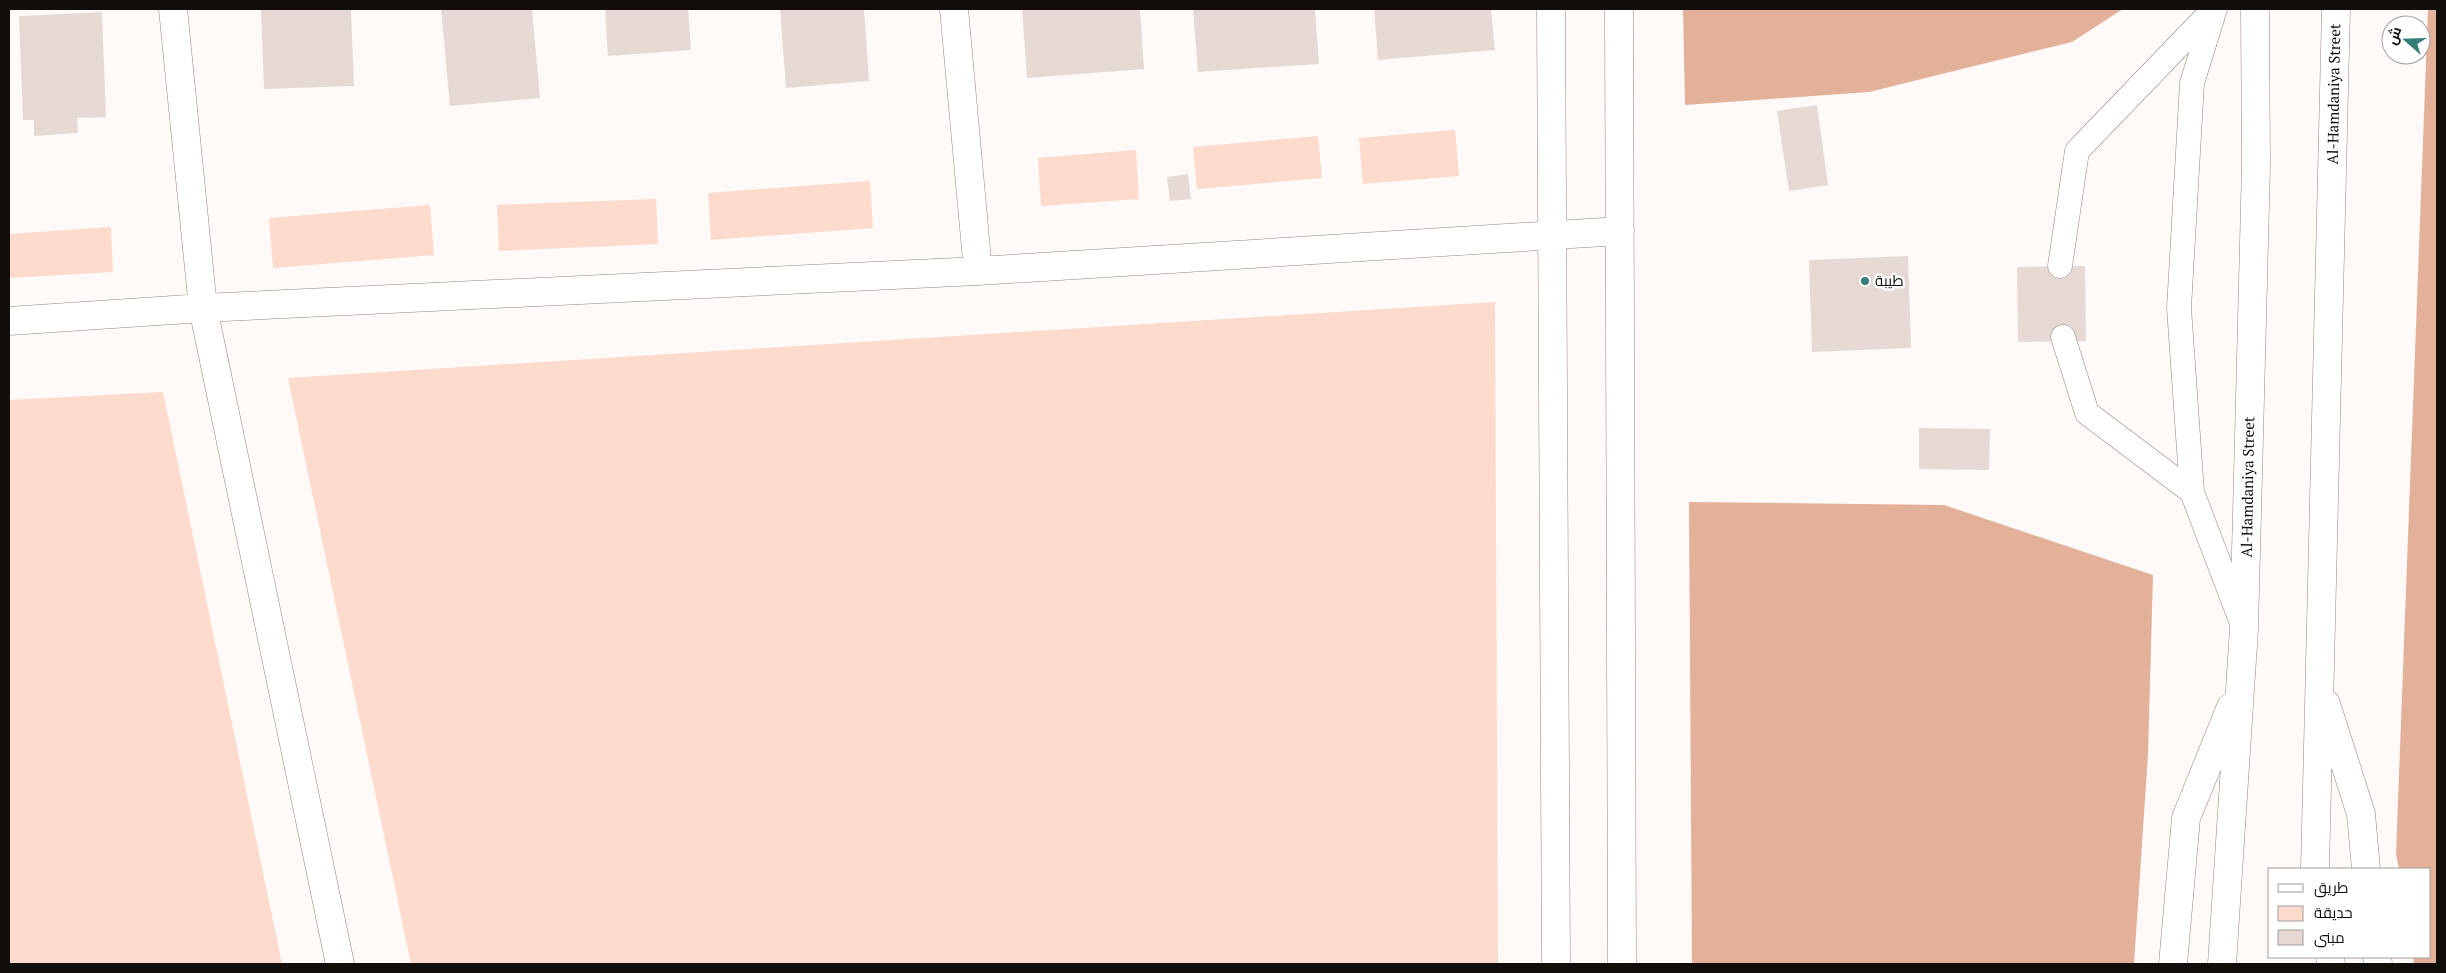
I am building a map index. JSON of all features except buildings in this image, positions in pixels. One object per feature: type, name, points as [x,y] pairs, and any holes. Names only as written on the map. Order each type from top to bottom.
[{"type":"main road","points":[[173,9],[203,308],[340,964]]},
{"type":"main road","points":[[954,9],[978,271]]},
{"type":"main road","points":[[1551,9],[1556,964]]},
{"type":"main road","points":[[1619,9],[1622,964]]},
{"type":"main road","name":"Al-Hamdaniya Street","points":[[2222,964],[2244,629],[2256,166],[2255,9]]},
{"type":"main road","name":"Al-Hamdaniya Street","points":[[2315,868],[2336,9]]},
{"type":"main road","points":[[9,321],[203,308],[978,271],[1620,231]]},
{"type":"main road","points":[[2319,682],[2361,814],[2366,868]]},
{"type":"main road","points":[[2173,964],[2186,818],[2240,684]]},
{"type":"lane","points":[[2060,266],[2077,151],[2215,9]]},
{"type":"lane","points":[[2215,9],[2192,83],[2179,308],[2192,492],[2244,629]]},
{"type":"lane","points":[[2063,337],[2086,413],[2192,492]]},
{"type":"green space","points":[[1455,130],[1459,176],[1363,184],[1359,138]]},
{"type":"green space","points":[[1318,136],[1322,178],[1197,189],[1193,147]]},
{"type":"green space","points":[[1136,150],[1139,199],[1041,206],[1038,158]]},
{"type":"green space","points":[[870,181],[873,228],[711,240],[708,193]]},
{"type":"green space","points":[[656,199],[658,244],[499,251],[497,205]]},
{"type":"green space","points":[[430,205],[434,255],[273,268],[269,218]]},
{"type":"green space","points":[[111,227],[113,272],[9,278],[9,234]]},
{"type":"green space","points":[[1495,302],[1498,964],[411,964],[288,378]]},
{"type":"green space","points":[[163,392],[282,964],[9,964],[9,400]]},
{"type":"shaded area","points":[[1683,9],[2123,9],[2072,42],[1869,92],[1685,105]]},
{"type":"shaded area","points":[[2428,9],[2437,9],[2437,964],[2414,964],[2413,958],[2431,958],[2431,868],[2399,868],[2396,854],[2426,65],[2431,65],[2431,15],[2428,15]]},
{"type":"shaded area","points":[[1689,502],[1944,505],[2153,575],[2148,754],[2134,964],[1692,964]]},
{"type":"place","name":"طيبة","points":[[1865,281]]}]
